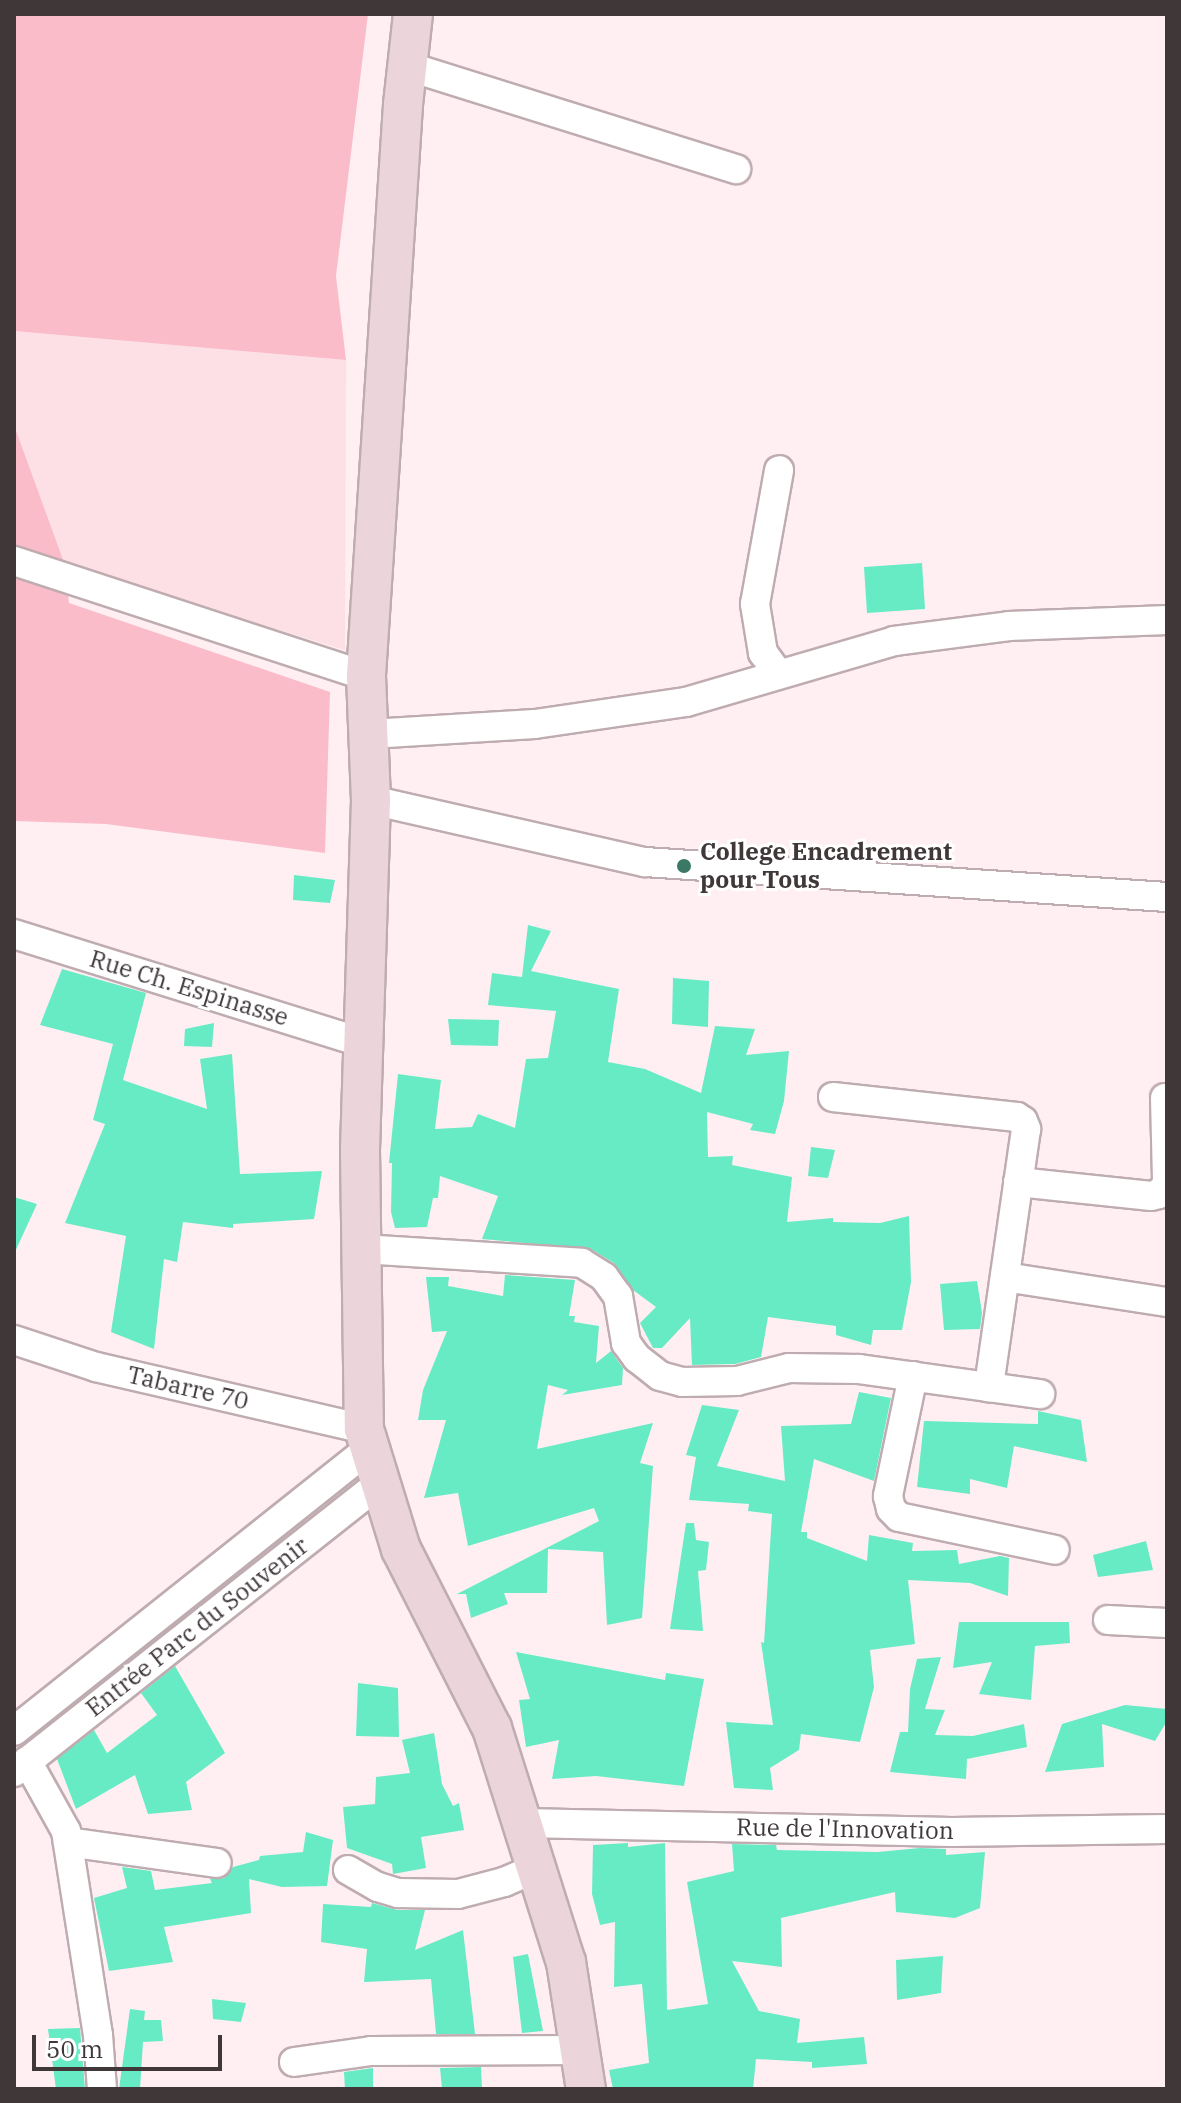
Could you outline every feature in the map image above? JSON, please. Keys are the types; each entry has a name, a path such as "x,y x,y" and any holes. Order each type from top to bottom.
{"main road":[{"path":"413,14 366,676 371,800 360,1150 371,1454 401,1549 492,1728 566,1962 586,2089"}],"street":[{"path":"407,66 736,169"},
{"path":"777,672 763,653 755,604 779,470"},
{"path":"14,561 366,676"},
{"path":"370,734 535,724 686,702 777,672 894,641 1009,626 1167,620"},
{"path":"371,800 645,862 1167,897"},
{"name":"Rue Ch. Espinasse","path":"14,934 364,1043"},
{"path":"833,1097 1017,1117 1026,1129 989,1387"},
{"path":"1018,1182 1151,1196 1159,1194 1167,1181 1165,1098"},
{"path":"362,1249 582,1263 604,1277 618,1296 626,1343 637,1358 660,1376 682,1382 737,1381 789,1368 859,1369 1040,1394"},
{"path":"1005,1277 1167,1302"},
{"name":"Tabarre 70","path":"14,1340 371,1454"},
{"path":"913,1376 888,1496 891,1509 899,1517 1055,1550"},
{"name":"Entrée Parc du Souvenir","path":"14,1731 371,1454"},
{"name":"Entrée Parc du Souvenir","path":"21,1766 371,1454"},
{"path":"1108,1620 1167,1623"},
{"path":"21,1766 66,1831 98,2035 102,2089"},
{"name":"Rue de l'Innovation","path":"523,1823 952,1832 1167,1829"},
{"path":"68,1842 217,1863"},
{"path":"348,1870 378,1887 398,1893 458,1894 504,1882 537,1868"},
{"path":"294,2062 371,2051 580,2050"}],"shaded area":[{"path":"14,14 368,14 336,276 346,360 14,331"},
{"path":"14,331 346,360 345,650 65,565 14,425"},
{"path":"14,425 65,565 69,603 330,692 325,853 106,824 14,821"}],"building":[{"path":"922,563 925,609 867,613 864,567"},
{"path":"294,875 335,880 330,903 293,900"},
{"path":"528,925 551,931 531,971 619,989 608,1062 645,1069 701,1093 715,1026 755,1029 746,1055 789,1051 784,1101 775,1134 750,1130 753,1124 707,1112 708,1157 733,1156 732,1165 792,1177 787,1222 833,1218 833,1222 880,1223 909,1216 911,1282 902,1330 873,1330 871,1345 836,1335 836,1326 768,1317 761,1357 735,1364 692,1365 690,1318 662,1348 653,1348 640,1323 656,1307 633,1290 614,1263 591,1249 482,1239 498,1196 440,1176 438,1198 433,1198 427,1227 395,1228 391,1212 392,1163 389,1163 398,1074 441,1080 435,1129 472,1127 478,1114 515,1128 526,1059 548,1058 556,1011 488,1005 492,973 522,977"},
{"path":"62,969 146,993 123,1080 207,1109 200,1059 232,1054 240,1174 322,1171 314,1219 233,1224 233,1228 183,1222 177,1262 164,1259 154,1349 111,1332 126,1236 65,1223 105,1124 93,1120 113,1044 40,1025"},
{"path":"673,978 709,981 708,1027 672,1024"},
{"path":"448,1019 499,1020 498,1046 451,1045"},
{"path":"214,1023 212,1047 184,1046 185,1029"},
{"path":"811,1147 835,1150 828,1178 808,1176"},
{"path":"14,1197 37,1204 14,1254"},
{"path":"505,1275 575,1280 569,1316 575,1316 574,1322 599,1326 596,1363 611,1351 623,1368 622,1385 562,1395 568,1390 548,1385 537,1449 653,1423 640,1463 653,1466 642,1618 607,1625 603,1552 548,1549 547,1593 504,1593 508,1604 471,1618 466,1594 457,1594 599,1521 594,1508 468,1546 458,1493 424,1498 446,1420 418,1420 423,1390 447,1331 432,1332 426,1277 449,1277 448,1286 503,1296"},
{"path":"977,1281 982,1313 980,1329 944,1330 940,1284"},
{"path":"859,1392 891,1398 874,1481 814,1459 801,1532 807,1532 807,1538 867,1561 869,1535 913,1543 912,1551 957,1550 959,1564 1000,1556 1009,1558 1008,1596 970,1583 908,1580 915,1644 870,1650 874,1687 860,1742 801,1734 799,1750 770,1768 773,1790 734,1788 726,1722 773,1725 761,1642 764,1643 772,1514 748,1511 749,1504 689,1500 696,1457 686,1455 702,1405 739,1410 717,1466 785,1481 781,1426 851,1424"},
{"path":"1038,1411 1081,1420 1087,1462 1014,1446 1007,1488 970,1479 970,1494 917,1487 924,1421 1038,1424"},
{"path":"686,1523 694,1523 696,1540 709,1542 706,1570 698,1571 703,1631 670,1629"},
{"path":"1146,1541 1153,1570 1098,1577 1093,1555"},
{"path":"959,1622 1069,1622 1070,1643 1035,1646 1031,1700 979,1694 992,1662 953,1668"},
{"path":"516,1652 665,1680 666,1673 704,1679 684,1786 596,1776 552,1779 559,1740 526,1747 519,1700 530,1699"},
{"path":"941,1657 925,1709 945,1710 935,1735 973,1736 1024,1724 1027,1747 967,1759 966,1779 890,1772 900,1732 908,1732 910,1689 917,1659"},
{"path":"175,1666 225,1753 186,1782 192,1810 148,1814 135,1775 76,1809 57,1759 94,1730 107,1753 157,1715 141,1693"},
{"path":"358,1683 398,1688 399,1737 356,1736"},
{"path":"1125,1705 1167,1709 1167,1721 1155,1741 1102,1724 1104,1767 1045,1772 1062,1724"},
{"path":"434,1733 442,1784 453,1806 459,1803 464,1830 421,1837 426,1868 393,1874 392,1864 347,1848 343,1807 375,1804 376,1777 410,1773 402,1740"},
{"path":"306,1832 333,1840 327,1886 282,1887 249,1879 251,1913 164,1927 173,1962 109,1971 94,1898 127,1888 122,1867 151,1871 155,1890 212,1883 210,1879 224,1878 233,1867 259,1860 260,1856 303,1852"},
{"path":"628,1843 628,1847 665,1843 667,2010 708,2004 687,1882 734,1871 732,1844 776,1845 777,1850 878,1852 920,1848 946,1849 946,1855 985,1852 980,1908 955,1918 896,1912 895,1892 781,1918 782,1967 732,1961 759,2011 800,2019 797,2043 864,2037 867,2064 812,2068 812,2062 756,2059 753,2089 613,2089 609,2070 649,2063 642,1984 614,1987 615,1922 600,1925 592,1894 593,1845"},
{"path":"372,1903 397,1910 425,1910 415,1950 463,1930 475,2034 436,2034 431,1979 364,1982 367,1949 321,1942 323,1904 371,1907"},
{"path":"528,1954 543,2031 522,2033 513,1957"},
{"path":"943,1956 941,1993 897,2000 896,1960"},
{"path":"212,1999 246,2003 241,2022 213,2019"},
{"path":"130,2009 145,2011 144,2020 161,2020 163,2041 143,2042 140,2089 119,2089"},
{"path":"80,2028 85,2089 56,2089 48,2029"},
{"path":"481,2067 482,2089 442,2089 440,2068"},
{"path":"373,2068 373,2089 345,2089 344,2072"}],"place":[{"name":"College Encadrement pour Tous","path":"684,866"}]}
